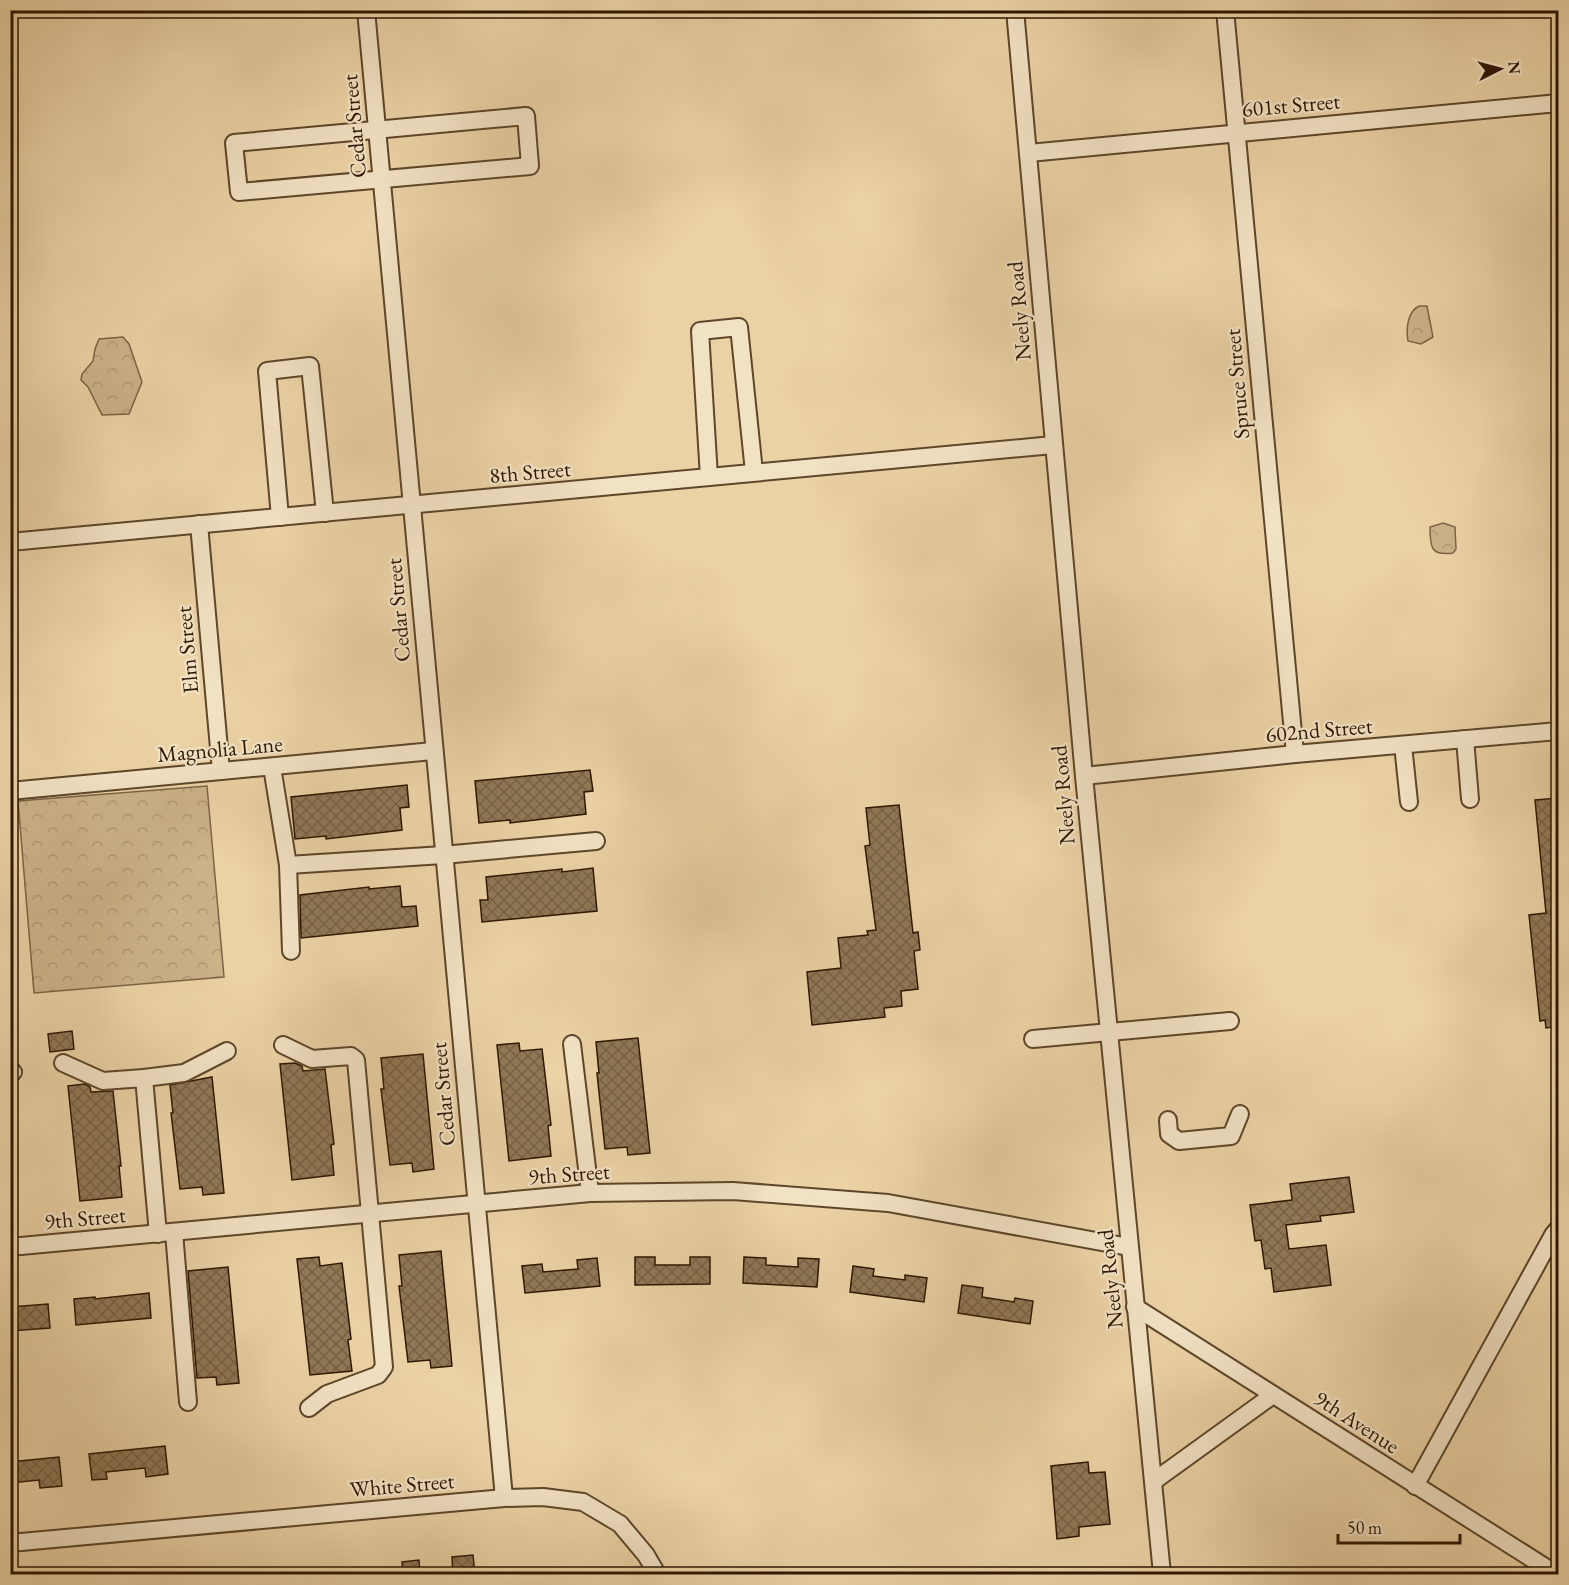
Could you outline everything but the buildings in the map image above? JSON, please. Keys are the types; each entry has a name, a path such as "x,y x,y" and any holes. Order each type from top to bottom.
{"street":[{"name":"Cedar Street","path":"366,10 476,1205"},
{"name":"Neely Road","path":"1015,10 1084,776 1162,1575"},
{"name":"Spruce Street","path":"1225,10 1295,754"},
{"name":"601st Street","path":"1029,153 1558,103"},
{"path":"526,116 531,166 239,192 234,143 377,130 526,116"},
{"path":"709,477 700,331 739,327 754,472"},
{"path":"280,517 267,371 310,366 325,513"},
{"name":"8th Street","path":"10,542 1053,445"},
{"name":"Elm Street","path":"199,524 221,771"},
{"name":"602nd Street","path":"1084,776 1295,754 1558,731"},
{"path":"1465,739 1470,799"},
{"path":"1403,745 1408,802"},
{"name":"Magnolia Lane","path":"10,790 433,751"},
{"path":"272,767 288,865 291,951"},
{"path":"288,865 443,855 596,841"},
{"path":"1033,1038 1230,1021"},
{"path":"572,1044 590,1192"},
{"path":"283,1045 312,1059 351,1056 356,1060 384,1367 378,1375 327,1395 309,1408"},
{"path":"63,1063 103,1082 184,1073 227,1051"},
{"path":"144,1078 188,1402"},
{"path":"1168,1120 1169,1134 1179,1141 1231,1136 1240,1114"},
{"name":"9th Street","path":"10,1247 476,1205 590,1192 732,1191 888,1203 1129,1247"},
{"path":"476,1205 504,1498"},
{"path":"1415,1486 1558,1229"},
{"name":"9th Avenue","path":"1135,1307 1556,1575"},
{"path":"1154,1481 1273,1395"},
{"name":"White Street","path":"10,1543 504,1498 543,1497 583,1502 620,1524 646,1555 657,1575"}],"green space":[{"path":"1419,306 1427,306 1433,337 1421,344 1408,341 1407,337 1410,317"},
{"path":"123,337 129,344 142,382 129,414 102,415 88,387 81,380 82,374 93,361 99,339"},
{"path":"1443,523 1455,527 1456,549 1453,553 1436,552 1431,545 1430,527"},
{"path":"207,786 224,977 34,993 18,801"}]}
